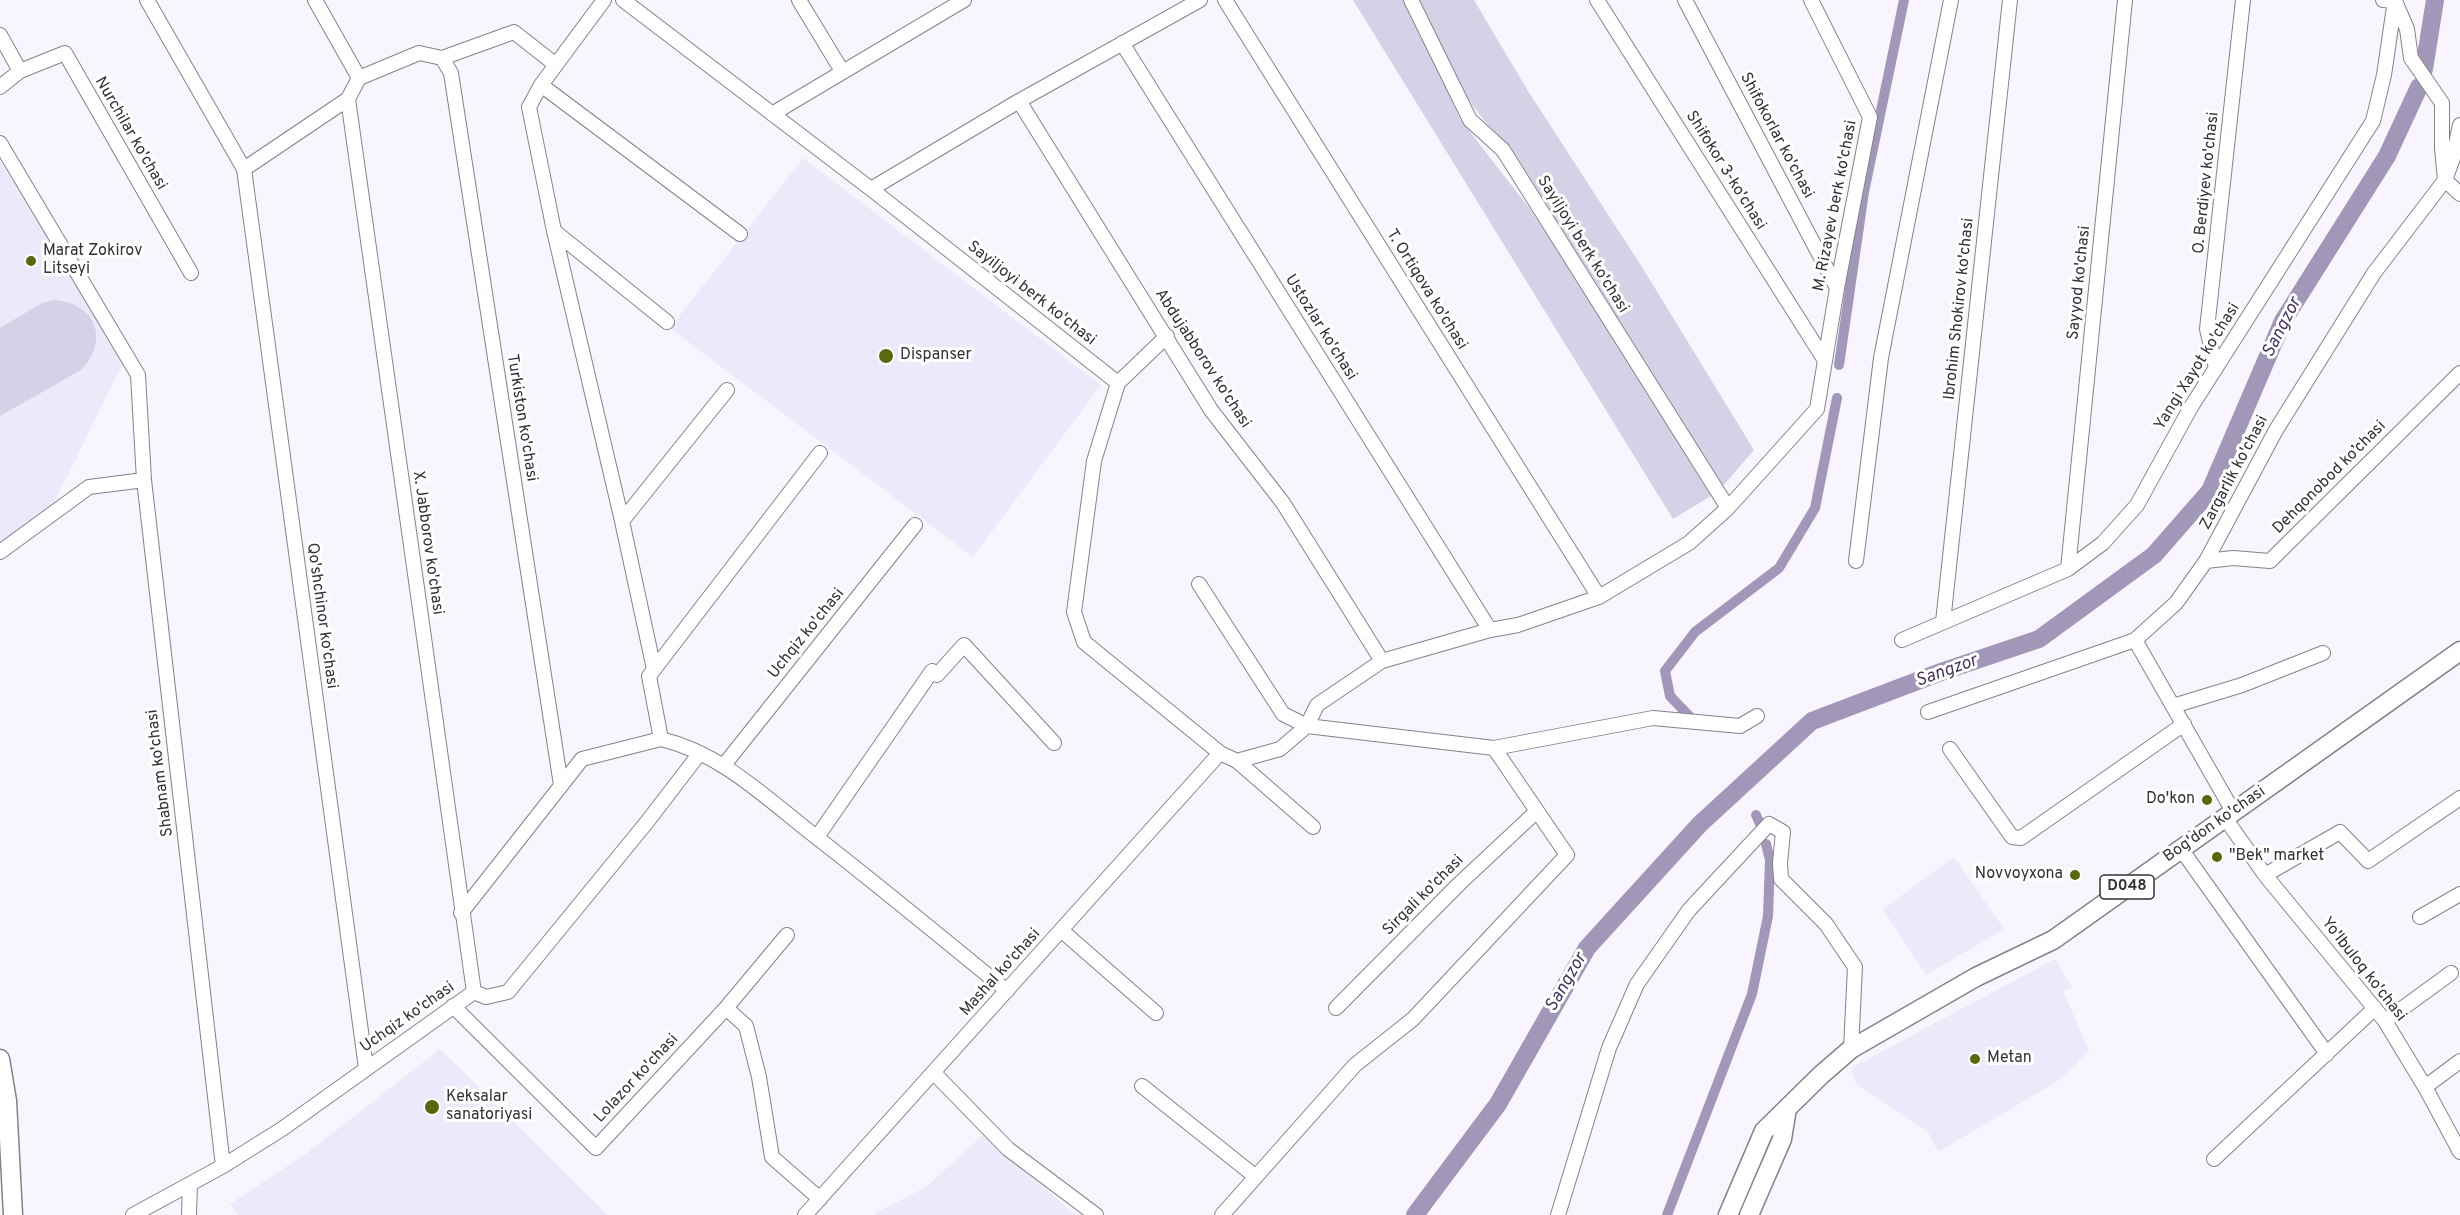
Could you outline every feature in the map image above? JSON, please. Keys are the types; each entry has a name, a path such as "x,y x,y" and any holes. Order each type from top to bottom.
{"main road":[{"name":"Bog'don ko'chasi","path":"1786,1108 1851,1049 1976,977 2052,940 2460,651"},
{"path":"0,1059 7,1101 13,1215"},
{"name":"D048","path":"1728,1215 1764,1131 1786,1108"},
{"path":"1749,1215 1782,1138 1786,1108"}],"street":[{"path":"147,0 244,169 348,99 359,78 418,53 442,58 514,32 556,65"},
{"path":"315,0 359,78"},
{"path":"604,0 540,85 529,108 554,231 654,669"},
{"name":"Sayiljoyi berk ko'chasi","path":"623,0 871,189 1118,383"},
{"path":"799,0 842,71"},
{"path":"871,189 1019,101 1200,0"},
{"name":"T. Ortiqova ko'chasi","path":"1225,0 1599,597"},
{"name":"Sayiljoyi berk ko'chasi","path":"1411,0 1470,120 1503,150 1728,508"},
{"name":"Shifokor 3-ko'chasi","path":"1597,0 1824,359"},
{"name":"Shifokorlar ko'chasi","path":"1685,0 1837,288"},
{"name":"M. Rizayev berk ko'chasi","path":"1237,761 1280,749 1307,726 1317,705 1382,662 1490,630 1518,625 1599,597 1689,543 1728,508 1817,409 1824,359 1870,117 1811,0"},
{"path":"1856,561 1881,358 1951,0"},
{"name":"Ibrohim Shokirov ko'chasi","path":"1943,622 2010,0"},
{"name":"Sayyod ko'chasi","path":"2068,569 2125,0"},
{"name":"O. Berdiyev ko'chasi","path":"2216,368 2207,329 2243,0"},
{"path":"2391,0 2407,29 2411,58 2442,103 2445,180 2460,194"},
{"name":"Yangi Xayot ko'chasi","path":"1902,640 2068,569 2103,543 2137,505 2191,407 2373,121 2384,75 2391,0"},
{"path":"772,114 960,1"},
{"path":"0,36 20,71"},
{"name":"Ustozlar ko'chasi","path":"1122,43 1490,630"},
{"name":"Nurchilar ko'chasi","path":"0,87 20,71 65,53 191,273"},
{"name":"Turkiston ko'chasi","path":"442,58 451,73 561,785"},
{"path":"540,85 740,234"},
{"name":"X. Jabborov ko'chasi","path":"348,99 461,913 474,992"},
{"name":"Abdujabborov ko'chasi","path":"1019,101 1211,410 1283,503 1382,662"},
{"name":"Zargarlik ko'chasi","path":"1928,712 2135,640 2176,603 2206,561 2276,430 2374,273 2445,180 2453,158 2460,125"},
{"name":"Shabnam ko'chasi","path":"0,143 138,375 144,480 223,1166"},
{"name":"Qo'shchinor ko'chasi","path":"244,169 366,1068"},
{"path":"554,231 667,322"},
{"path":"1167,336 1118,383 1095,461 1074,612 1084,642 1220,753 1237,761 1312,827"},
{"name":"Dehqonobod ko’chasi","path":"2206,561 2233,558 2270,561 2460,373"},
{"path":"622,521 727,390"},
{"path":"661,739 649,676 820,453"},
{"path":"0,552 89,487 144,480"},
{"name":"Uchqiz ko'chasi","path":"724,765 915,525"},
{"path":"1199,584 1283,714 1307,726 1494,748 1653,718 1740,726 1757,716"},
{"name":"Yo'lbuloq ko'chasi","path":"2135,640 2184,724 2229,815 2265,875 2385,1021 2425,1087 2460,1152"},
{"path":"817,837 932,671 937,675 964,645 1054,743"},
{"path":"2173,706 2242,685 2323,653"},
{"path":"1950,748 2012,837 2021,838 2184,724"},
{"path":"461,913 582,759 661,739 683,745 724,765 1007,991"},
{"path":"1222,1215 1355,1065 1413,1019 1567,855 1494,748"},
{"name":"Uchqiz ko'chasi","path":"134,1215 223,1166 282,1129 474,992 486,997 508,992 647,822 700,753"},
{"name":"Mashal ko'chasi","path":"806,1215 1220,753"},
{"path":"2265,875 2340,832 2368,861 2460,798"},
{"name":"Sirgali ko'chasi","path":"1336,1008 1459,884 1537,811"},
{"path":"1557,1215 1608,1048 1637,984 1689,910 1769,824 1783,832 1779,863 1781,879 1826,924 1855,967 1851,1049"},
{"path":"2181,849 2327,1054"},
{"path":"2420,917 2460,894"},
{"path":"1062,930 1156,1013"},
{"name":"Lolazor ko'chasi","path":"453,1006 596,1148 726,1008 787,935"},
{"path":"2385,1021 2451,973"},
{"path":"726,1008 746,1026 759,1077 772,1157 820,1199"},
{"path":"2214,1159 2375,1008"},
{"path":"2425,1087 2460,1061"},
{"path":"934,1072 1008,1149 1096,1215"},
{"path":"1142,1086 1256,1177"},
{"path":"189,1215 190,1184"}],"shaded area":[{"path":"1353,0 1405,0 1460,119 1530,209 1618,342 1711,496 1673,519"},
{"path":"1417,0 1474,0 1528,91 1642,267 1754,450 1723,486 1510,146 1479,115 1467,97"},
{"name":"Dispanser","path":"803,158 1101,385 973,557 670,328"},
{"name":"Marat Zokirov Litseyi","path":"0,161 124,361 53,505 0,544"},
{"path":"54,300 80,308 89,316 96,335 95,347 90,359 81,370 0,416 0,328 42,303"},
{"path":"1954,857 2004,929 1926,975 1883,909"},
{"name":"Metan","path":"2055,959 2072,987 2063,991 2089,1050 2061,1079 1938,1152 1928,1132 1856,1084 1851,1068"},
{"name":"Keksalar sanatoriyasi","path":"440,1049 608,1215 238,1215 230,1204 307,1153"},
{"path":"983,1135 1075,1215 875,1215 926,1187"}],"waterway":[{"path":"1839,365 1864,192 1904,0"},
{"name":"Sangzor","path":"2424,69 2435,0"},
{"name":"Sangzor","path":"1415,1215 1498,1104 1587,948 1700,824 1812,721 1941,672 2039,639 2154,555 2210,491 2283,321 2387,156 2419,87"},
{"path":"1690,717 1670,696 1665,671 1695,632 1779,568 1815,508 1837,398"},
{"path":"1756,815 1761,826"},
{"path":"1667,1215 1752,994 1768,916 1770,860 1766,844"}],"place":[{"name":"Marat Zokirov Litseyi","path":"31,261"},
{"name":"Dispanser","path":"886,356"},
{"name":"Do'kon","path":"2207,800"},
{"name":"\"Bek\" market","path":"2217,857"},
{"name":"Novvoyxona","path":"2075,875"},
{"name":"Metan","path":"1975,1059"},
{"name":"Keksalar sanatoriyasi","path":"432,1107"}]}
